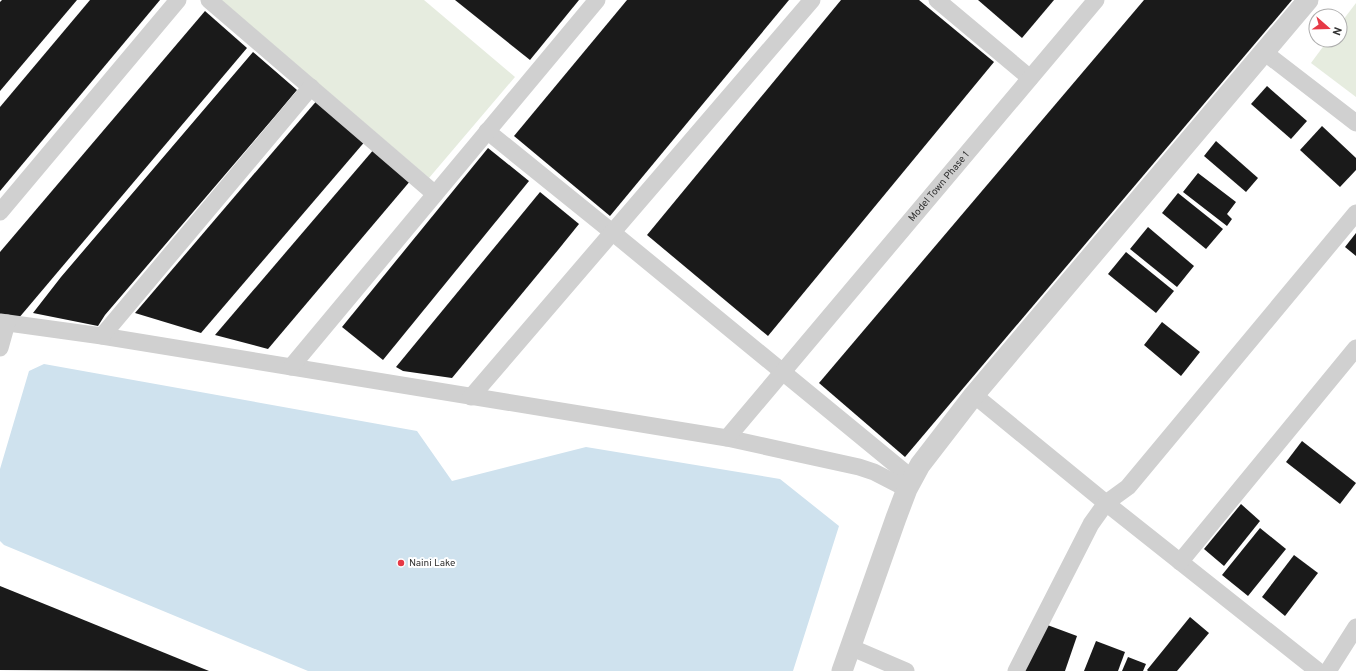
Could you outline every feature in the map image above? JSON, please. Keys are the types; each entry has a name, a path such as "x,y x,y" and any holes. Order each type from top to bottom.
{"street":[{"path":"0,212 178,0"},
{"path":"209,0 435,194"},
{"path":"291,367 596,0"},
{"path":"471,396 812,0"},
{"name":"Model Town Phase 1","path":"727,438 1096,0"},
{"path":"842,671 910,484 920,465 974,395 1308,0"},
{"path":"948,3 1030,78"},
{"path":"1264,52 1356,123"},
{"path":"102,336 311,87"},
{"path":"487,131 782,373 910,484"},
{"path":"1016,671 1091,524 1106,503 1128,487 1356,213"},
{"path":"0,348 4,323 102,336 727,438 859,467 910,484"},
{"path":"1180,562 1356,348"},
{"path":"974,395 1106,503 1318,671"},
{"path":"1328,671 1356,627"},
{"path":"850,647 906,671"}],"shaded area":[{"path":"221,0 424,0 515,77 429,178"},
{"path":"1356,3 1356,97 1311,63 1322,48 1348,48 1348,14"}],"water":[{"name":"Naini Lake","path":"44,364 417,431 452,481 586,447 780,479 839,526 793,671 308,671 4,545 0,541 0,469 29,371"}],"building":[{"path":"2,0 77,0 0,91 0,2"},
{"path":"90,0 160,0 0,191 0,107"},
{"path":"455,0 579,0 530,60"},
{"path":"627,0 789,0 610,216 514,136"},
{"path":"841,0 919,0 994,62 768,336 647,235"},
{"path":"978,0 1054,0 1022,38"},
{"path":"1144,0 1292,0 905,457 819,383"},
{"path":"205,11 247,48 18,319 0,315 0,252"},
{"path":"253,52 297,90 276,115 105,315 98,326 33,313 61,277"},
{"path":"1267,86 1307,121 1291,139 1251,104"},
{"path":"319,98 367,139 201,333 135,313"},
{"path":"1322,126 1356,158 1356,170 1340,187 1300,150"},
{"path":"1216,141 1258,178 1246,192 1204,156"},
{"path":"375,148 411,180 268,349 215,335"},
{"path":"488,148 529,181 383,360 342,327"},
{"path":"1198,173 1236,202 1227,214 1232,219 1227,226 1183,192"},
{"path":"540,192 579,224 558,250 452,378 403,371 396,367"},
{"path":"1178,193 1223,229 1206,249 1162,213"},
{"path":"1148,227 1194,266 1177,287 1130,249"},
{"path":"1356,233 1356,256 1345,247"},
{"path":"1126,252 1174,291 1156,313 1108,274"},
{"path":"1162,322 1200,352 1181,376 1144,345"},
{"path":"1302,441 1356,483 1340,504 1286,462"},
{"path":"1241,504 1260,521 1224,566 1204,549"},
{"path":"1260,528 1286,549 1248,596 1222,575"},
{"path":"1294,555 1318,573 1285,616 1262,597"},
{"path":"0,586 79,618 209,671 0,670"},
{"path":"1190,617 1209,633 1177,671 1148,671 1147,670"},
{"path":"1042,623 1077,636 1065,671 1024,671"},
{"path":"1096,641 1125,652 1118,671 1084,671"},
{"path":"1128,657 1146,664 1143,671 1122,671"}],"place":[{"name":"Naini Lake","path":"401,563"}]}
